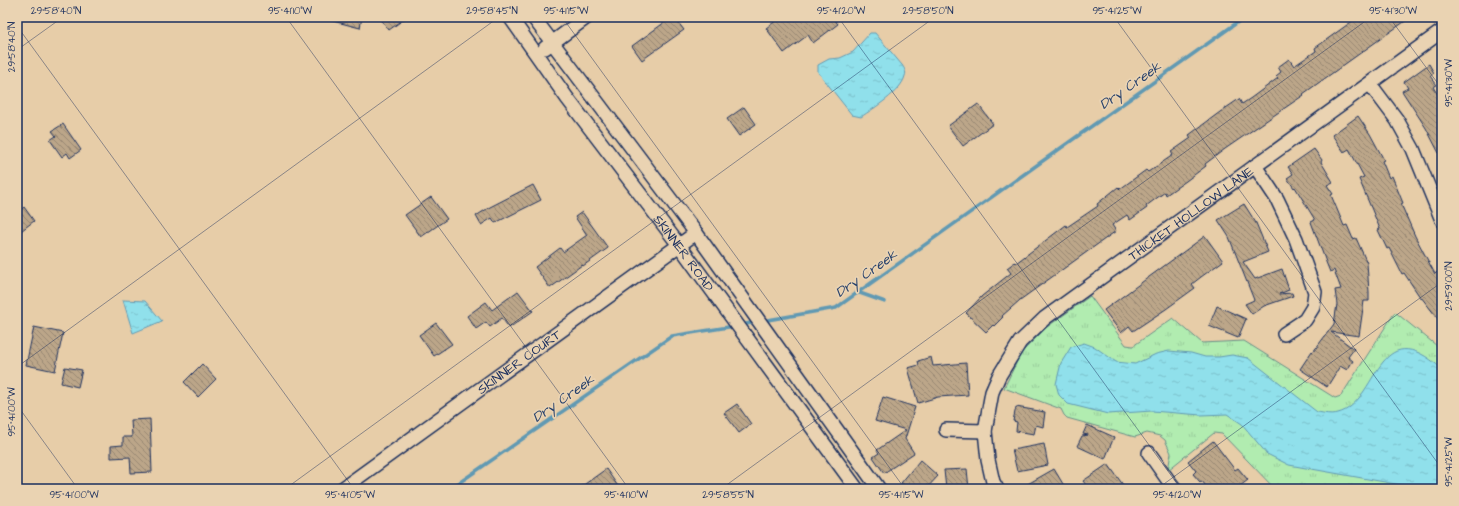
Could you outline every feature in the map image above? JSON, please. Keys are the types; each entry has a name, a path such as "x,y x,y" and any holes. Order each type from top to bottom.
{"street":[{"name":"SKINNER ROAD","path":"510,17 537,53 567,98 679,245 857,489"},
{"name":"SKINNER ROAD","path":"533,17 696,233 879,489"},
{"path":"537,53 587,17"},
{"name":"THICKET HOLLOW LANE","path":"997,489 993,482 988,460 984,431 988,407 999,376 1020,342 1045,318 1442,31"},
{"path":"1370,84 1397,120 1413,148 1442,220"},
{"path":"1255,166 1277,199 1296,239 1315,292 1313,308 1305,320 1284,334"},
{"name":"SKINNER COURT","path":"342,489 696,233"},
{"path":"946,430 984,431"},
{"path":"1149,453 1176,489"}],"green space":[{"path":"1090,296 1126,345 1133,346 1173,318 1202,343 1244,341 1335,398 1341,396 1395,312 1442,350 1442,489 1339,489 1327,487 1275,489 1222,434 1214,433 1168,470 1171,453 1165,440 1160,436 1147,433 1135,437 1067,418 1061,409 1004,388 1021,353 1047,327"}],"water":[{"path":"870,33 875,33 902,65 906,75 893,94 861,117 852,115 818,72 818,65 829,59 840,58 853,52"},
{"path":"123,300 145,301 162,321 133,333"},
{"path":"1084,343 1095,347 1116,362 1135,364 1156,354 1169,351 1191,353 1205,357 1232,355 1248,358 1317,412 1330,414 1338,413 1352,406 1362,394 1381,365 1391,354 1404,350 1420,354 1442,369 1442,489 1424,489 1289,465 1267,454 1242,424 1227,414 1201,415 1152,411 1108,414 1068,404 1059,395 1056,384 1061,363 1071,347"}],"building":[{"path":"330,17 362,17 360,28 329,20"},
{"path":"379,17 407,17 389,30"},
{"path":"674,17 684,30 642,60 632,46"},
{"path":"781,17 832,17 838,24 813,43 808,35 784,53 766,28"},
{"path":"1358,17 1411,17 1303,94 1304,95 1225,149 1205,164 1206,166 1166,195 1165,192 1146,206 1147,208 1130,220 1127,215 1112,225 1116,231 1020,300 986,332 966,313 982,296 1011,273 1007,268 1015,262 1016,263 1066,225 1067,227 1098,206 1097,204 1118,187 1120,189 1146,170 1148,172 1173,155 1171,152 1191,138 1189,135 1220,112 1239,99 1242,104 1278,78 1276,76 1281,72 1278,67 1289,59 1294,66 1316,51 1315,48"},
{"path":"1429,64 1434,73 1430,76 1437,85 1433,87 1442,101 1442,159 1426,128 1402,91 1408,88 1404,82"},
{"path":"978,104 993,124 963,146 948,126"},
{"path":"744,107 756,124 739,136 727,119"},
{"path":"1358,116 1384,160 1382,161 1389,178 1392,176 1403,203 1401,204 1415,236 1435,274 1437,272 1442,280 1442,324 1420,297 1404,273 1402,274 1389,248 1387,249 1378,230 1380,229 1359,179 1364,177 1349,149 1344,152 1332,135"},
{"path":"63,124 81,150 70,158 67,153 62,157 50,140 56,136 52,131"},
{"path":"1314,149 1322,160 1321,162 1333,182 1327,185 1333,194 1331,195 1344,226 1347,225 1353,239 1356,238 1367,263 1369,292 1369,301 1364,301 1359,336 1331,332 1354,349 1348,357 1353,361 1347,370 1340,366 1327,387 1300,369 1312,351 1313,352 1334,324 1337,304 1335,290 1341,289 1334,270 1330,272 1326,262 1311,222 1315,220 1295,187 1294,188 1287,178 1293,174 1288,167"},
{"path":"533,185 541,200 495,223 492,218 481,225 476,216 490,207"},
{"path":"431,197 447,219 421,237 405,215"},
{"path":"1244,204 1256,223 1268,252 1243,262 1255,279 1282,269 1289,290 1279,294 1292,293 1293,296 1264,306 1252,314 1245,304 1254,300 1229,237 1218,220"},
{"path":"24,207 34,221 17,234 17,213"},
{"path":"582,212 608,248 550,288 535,267 560,248 563,252 587,235 575,217"},
{"path":"1205,236 1223,261 1192,284 1195,288 1166,309 1133,331 1129,326 1121,333 1104,310"},
{"path":"518,291 533,311 509,328 502,318 490,327 486,322 476,329 467,316 486,302 492,310"},
{"path":"1217,306 1246,319 1238,338 1209,326"},
{"path":"436,323 452,344 434,356 419,335"},
{"path":"34,327 63,333 55,371 26,365"},
{"path":"931,357 933,366 966,363 968,395 938,397 918,403 908,368 919,365 918,361"},
{"path":"202,364 216,379 198,397 184,382"},
{"path":"65,367 82,370 78,387 61,383"},
{"path":"883,397 915,407 905,439 914,453 884,473 873,457 879,453 877,450 906,430 875,421"},
{"path":"737,404 751,424 739,433 724,413"},
{"path":"1016,407 1045,412 1043,427 1036,425 1034,434 1016,431 1017,422 1013,421"},
{"path":"150,419 152,472 131,473 130,457 111,458 111,446 123,445 123,437 132,437 131,420"},
{"path":"1087,425 1114,437 1105,459 1077,446 1082,436 1088,435 1083,434"},
{"path":"1213,441 1235,470 1238,468 1248,480 1236,489 1208,489 1202,481 1200,482 1193,474 1196,471 1188,461"},
{"path":"1044,444 1048,465 1017,471 1012,450"},
{"path":"920,460 938,476 926,489 908,489 901,483"},
{"path":"1108,464 1126,489 1089,489 1083,481"},
{"path":"606,469 620,489 578,489"},
{"path":"967,469 969,489 946,489 944,470"},
{"path":"1054,469 1066,489 1019,489"}],"waterway":[{"name":"Dry Creek","path":"762,321 836,308 1245,17"},
{"path":"857,292 885,302"},
{"name":"Dry Creek","path":"741,325 756,322"},
{"name":"Dry Creek","path":"450,489 672,336 735,326"}]}
